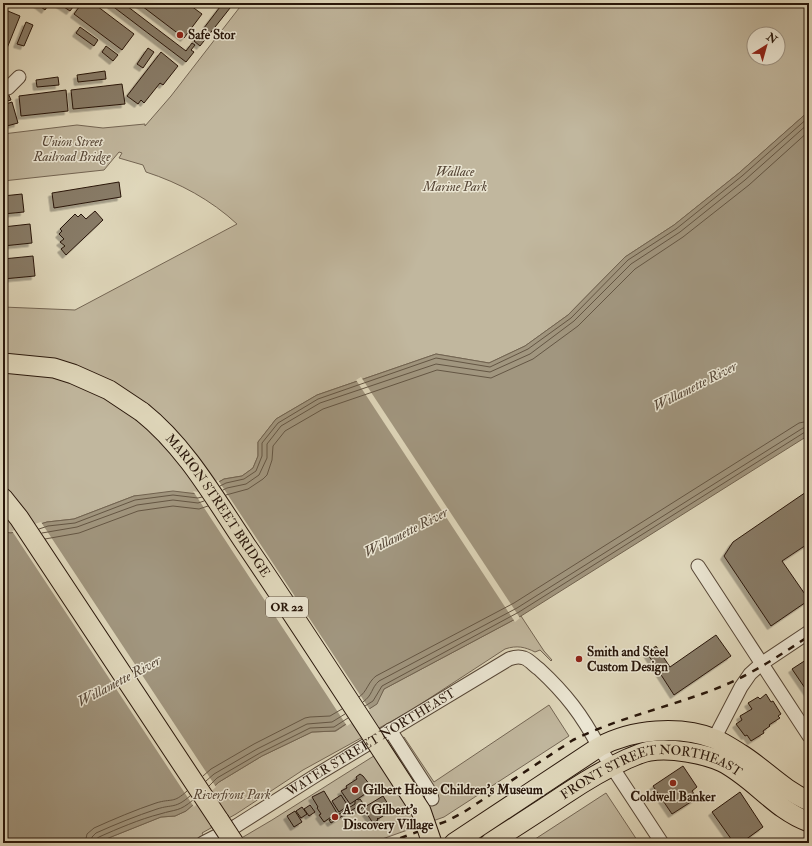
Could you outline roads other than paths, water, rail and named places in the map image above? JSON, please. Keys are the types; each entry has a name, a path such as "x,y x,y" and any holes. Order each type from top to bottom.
{"highway":[{"path":"3,349 26,356 54,368"},
{"name":"MARION STREET BRIDGE","path":"3,363 54,368 91,381 126,400 153,421 178,448 194,469 427,805"},
{"path":"3,484 19,518"},
{"path":"3,498 19,518 234,843"},
{"name":"FRONT STREET NORTHEAST","path":"454,843 599,747 608,742 630,735 656,732 679,732 697,734 714,739 742,754 783,787 809,801"},
{"path":"687,752 714,739"},
{"name":"FRONT STREET NORTHEAST","path":"490,843 597,773 637,754 650,751 702,754 732,768 788,812 809,822"},
{"name":"OR 22","path":"427,805 432,843"},
{"path":"219,820 227,843"}],"street":[{"path":"3,89 8,88 19,77"},
{"path":"698,566 809,736"},
{"path":"714,739 741,687 750,674 809,632"},
{"name":"WATER STREET NORTHEAST","path":"203,843 236,826 390,730 509,659 518,656 527,659 553,682 569,699 599,747"},
{"path":"390,730 431,794 427,805"},
{"path":"599,747 662,843"}],"water":[{"name":"Willamette River","path":"809,111 809,435 521,616 384,689 377,704 335,731 312,732 262,756 219,782 186,811 175,816 161,817 96,843 3,843 3,532 11,533 47,522 74,519 134,496 173,491 198,494 224,479 242,476 253,468 258,456 258,442 276,419 317,395 436,354 489,363 525,346 568,315 625,257 674,225 739,173"}],"railway":[{"path":"387,843 447,821 464,812 573,740 610,724 725,685 758,669 809,636"}],"place":[{"name":"Safe Stor","path":"180,35"},
{"name":"Smith and Steel Custom Design","path":"579,659"},
{"name":"Coldwell Banker","path":"673,783"},
{"name":"Gilbert House Children's Museum","path":"355,790"},
{"name":"A. C. Gilbert's Discovery Village","path":"335,817"}],"park label":[{"name":"Union Street Railroad Bridge","path":"72,150"},
{"name":"Wallace Marine Park","path":"455,180"},
{"name":"Riverfront Park","path":"232,795"}]}
